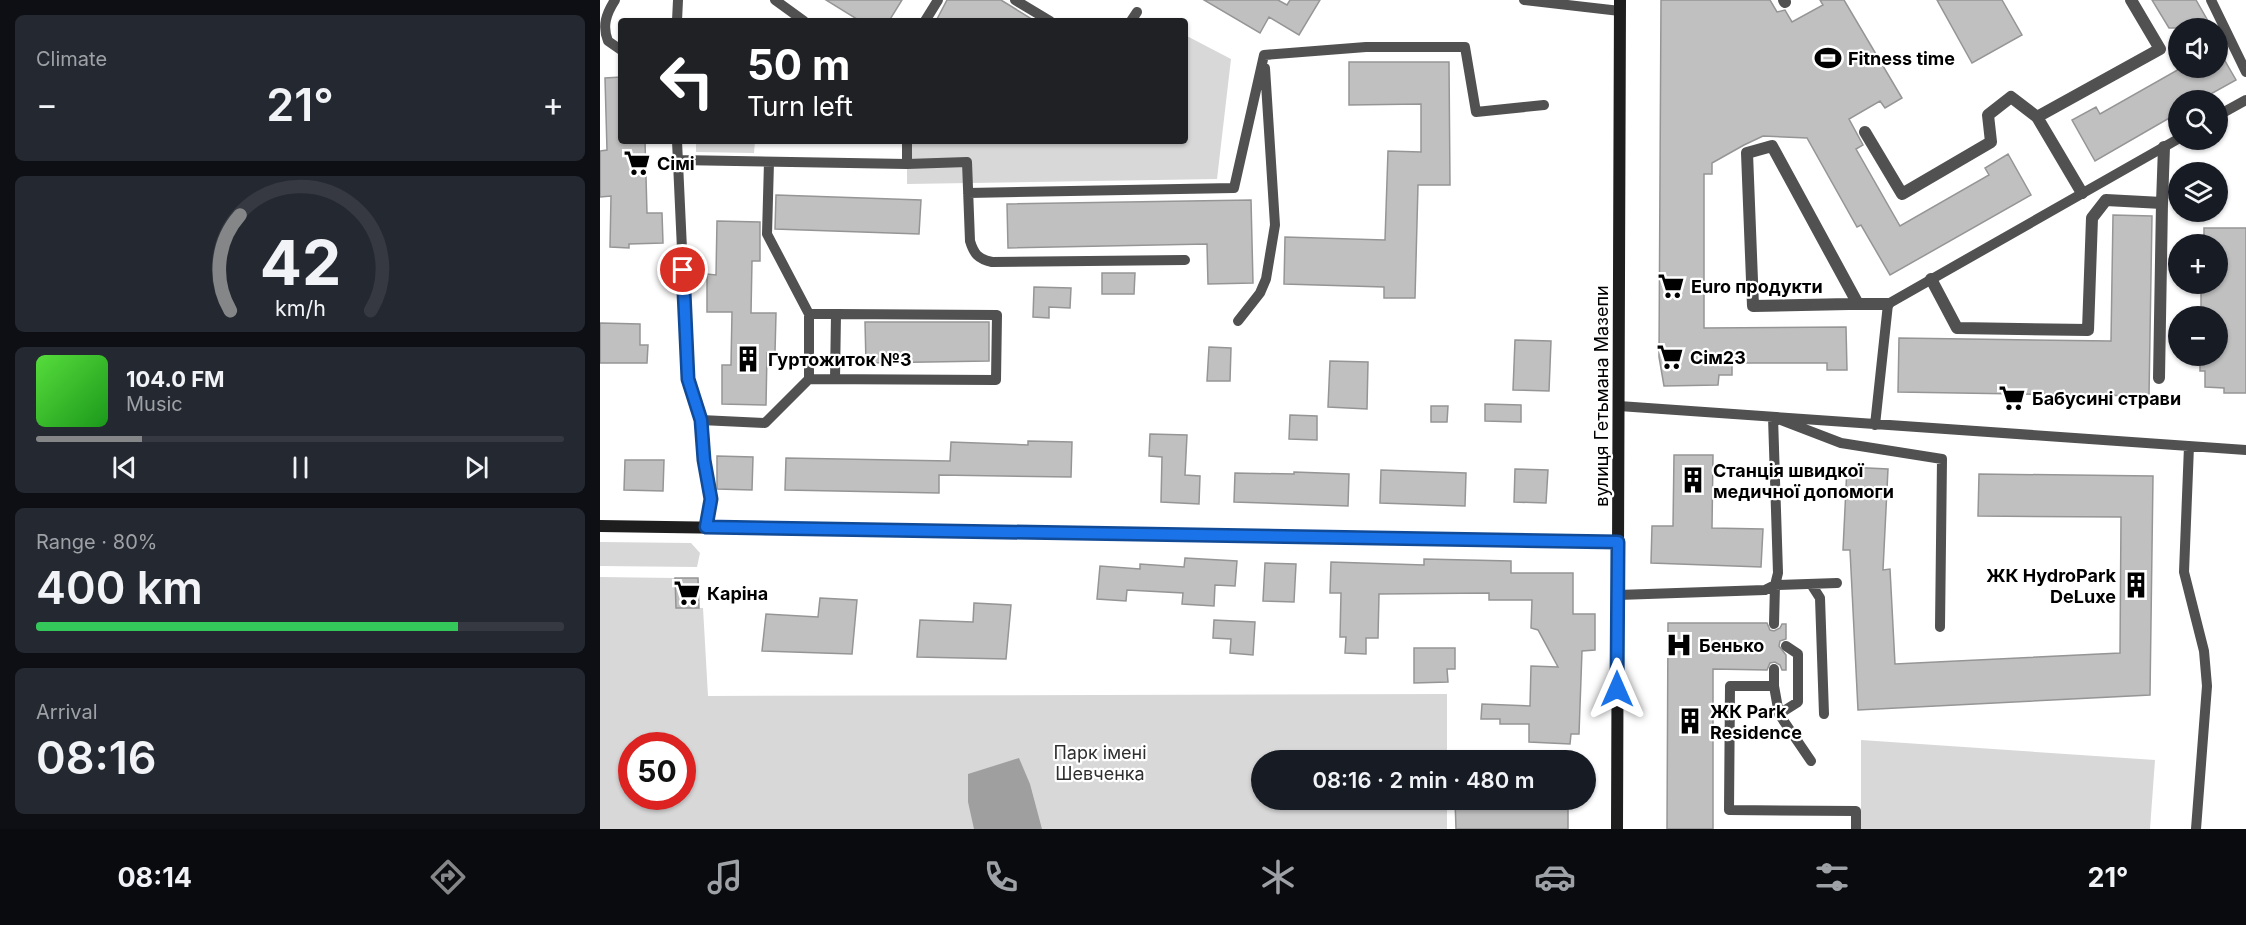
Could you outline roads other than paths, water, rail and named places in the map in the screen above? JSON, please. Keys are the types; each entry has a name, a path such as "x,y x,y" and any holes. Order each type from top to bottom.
{"street":[{"path":"2037,117 2160,49 2131,0"},
{"name":"вулиця Гетьмана Мазепи","path":"1617,829 1620,5"},
{"path":"1865,132 1902,194 1991,142 1988,115 2012,97 2037,117 2082,193"},
{"path":"1858,304 1772,146 1747,153 1753,306 1888,304"},
{"path":"2159,378 2164,147"},
{"path":"1930,279 1957,328 2088,330 2092,218 2106,200 2162,203"},
{"path":"600,526 1618,542"}],"lane":[{"path":"615,0 609,10 604,29 604,41 618,48"},
{"path":"677,18 678,0"},
{"path":"775,0 800,18"},
{"path":"927,18 938,0"},
{"path":"1015,0 1045,18"},
{"path":"1524,0 1620,5"},
{"path":"2211,0 2246,72"},
{"path":"1264,55 1366,47 1465,47 1476,112 1544,105"},
{"path":"968,194 1234,188 1264,55"},
{"path":"1238,321 1260,293 1266,279 1275,225 1264,55"},
{"path":"2228,110 2246,100"},
{"path":"677,144 688,379 701,420 704,460 711,499 706,527"},
{"path":"907,144 907,164"},
{"path":"1875,424 1888,304 2168,145"},
{"path":"678,160 907,164 967,162 970,241 973,252 981,260 992,262 1185,260"},
{"path":"701,420 765,423 809,379 809,314 767,234 769,162"},
{"path":"809,314 997,315 996,380 809,379"},
{"path":"836,314 836,379"},
{"path":"1619,406 2246,450"},
{"path":"1773,417 1778,573 1774,585 1774,624"},
{"path":"1773,417 1841,443 1942,459 1940,627"},
{"path":"2189,446 2184,572 2204,651 2207,686 2196,829"},
{"path":"1618,595 1765,590 1774,585 1838,583"},
{"path":"1811,584 1820,598 1824,714"},
{"path":"1779,714 1798,702 1798,654 1786,646"},
{"path":"1774,669 1774,686 1779,714 1810,761"},
{"path":"1774,686 1730,686 1729,810 1856,811 1856,829"}],"place":[{"name":"Fitness time","path":"1828,58"},
{"name":"Сімі","path":"637,163"},
{"name":"Euro продукти","path":"1671,286"},
{"name":"Сім23","path":"1670,357"},
{"name":"Гуртожиток №3","path":"748,359"},
{"name":"Бабусині страви","path":"2012,398"},
{"name":"Станція швидкої медичної допомоги","path":"1693,480"},
{"name":"ЖК HydroPark DeLuxe","path":"2136,585"},
{"name":"Каріна","path":"687,593"},
{"name":"Бенько","path":"1679,645"},
{"name":"ЖК Park Residence","path":"1690,721"}],"park label":[{"name":"Парк імені Шевченка","path":"1100,762"}]}
